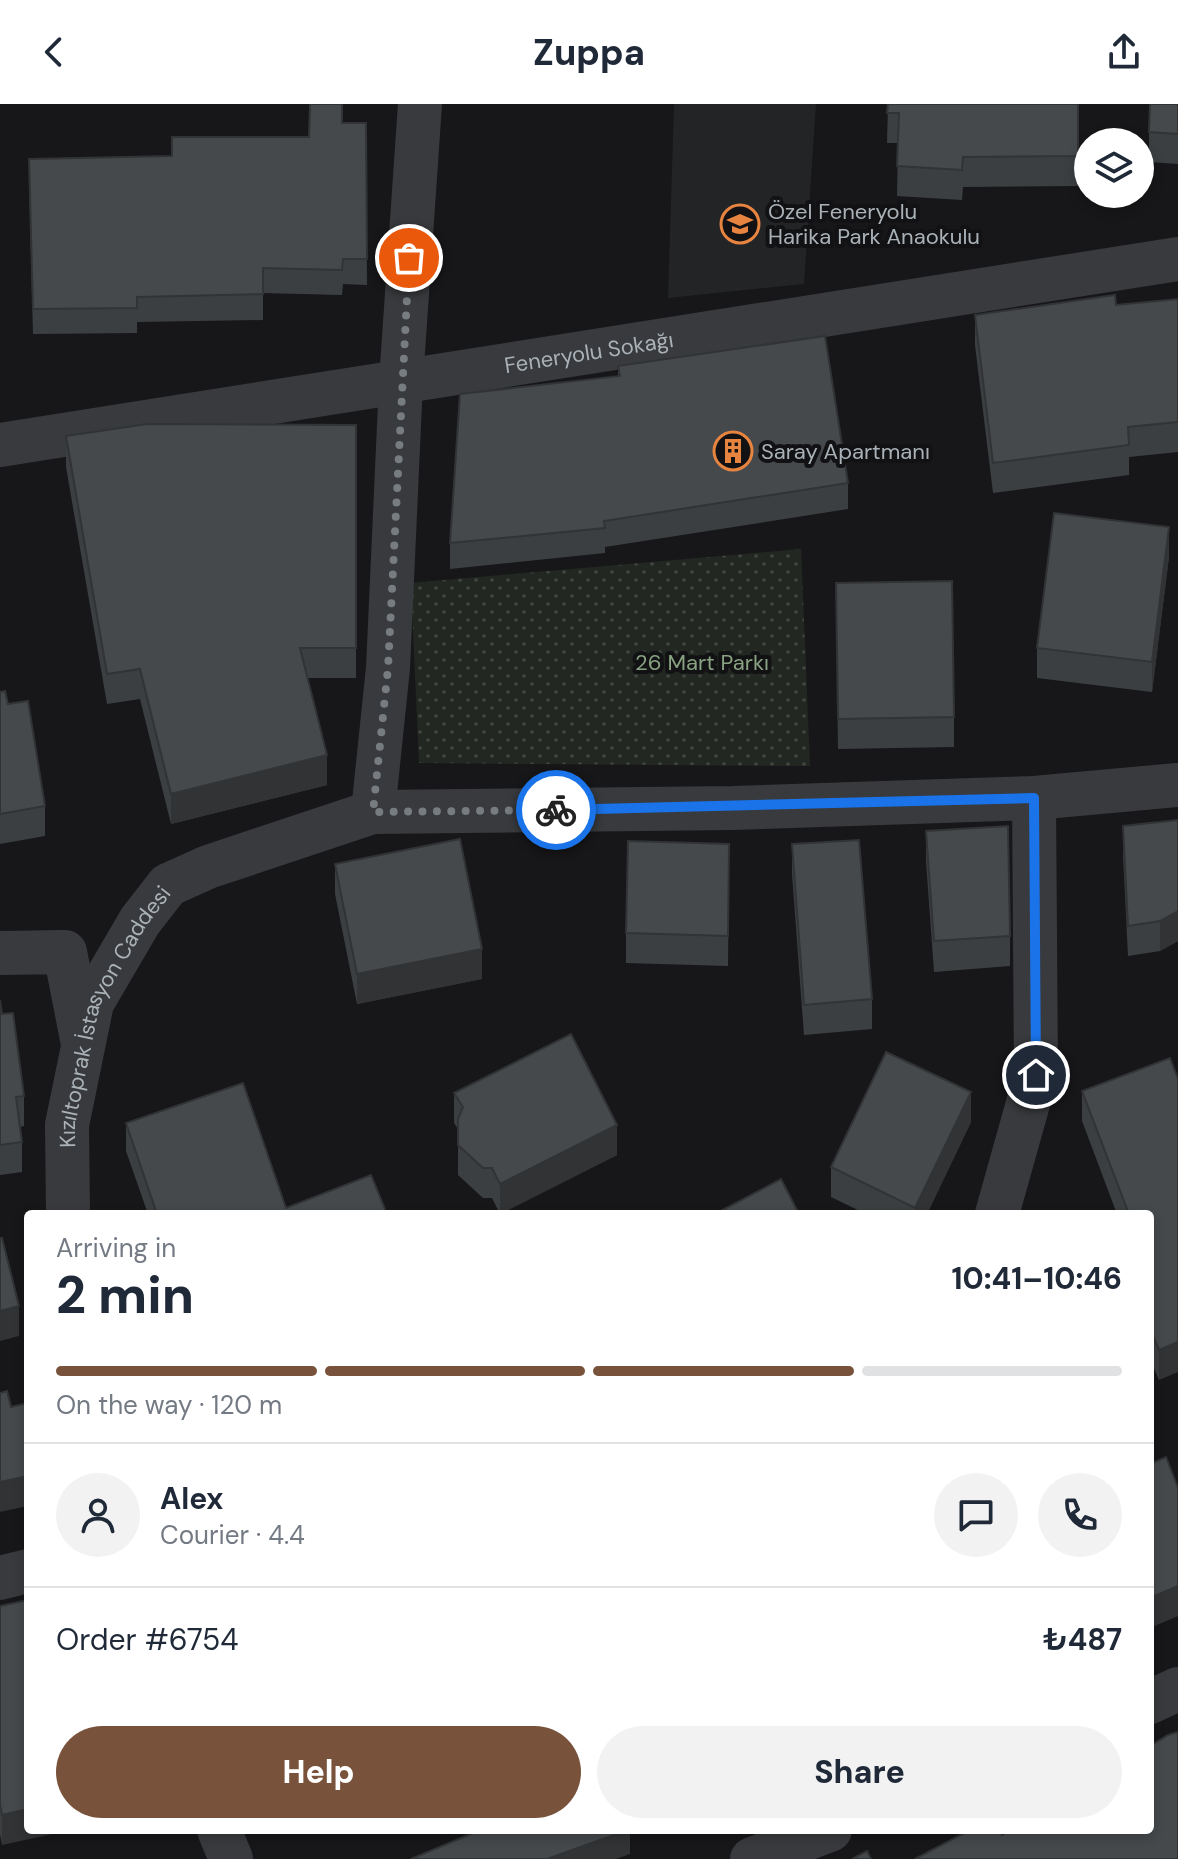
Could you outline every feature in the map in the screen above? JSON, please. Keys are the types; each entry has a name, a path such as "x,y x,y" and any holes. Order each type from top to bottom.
{"street":[{"path":"373,812 388,668 401,381 420,104"},
{"name":"Feneryolu Sokağı","path":"0,445 1178,259"},
{"name":"Kızıltoprak İstasyon Caddesi","path":"68,1210 67,1125 92,1003 140,921 168,885 208,867 373,812 733,808 1034,798 1178,785"},
{"path":"998,1210 1036,1075 1034,798"},
{"path":"0,953 65,952 83,1045"},
{"path":"0,1578 24,1572"},
{"path":"1154,1700 1178,1689"},
{"path":"221,1834 231,1859"},
{"path":"752,1859 819,1834"}],"shaded area":[{"name":"Özel Feneryolu Harika Park Anaokulu","path":"674,104 816,104 804,284 668,298"}],"green space":[{"name":"26 Mart Parkı","path":"801,549 810,766 419,763 411,583"}],"building":[{"path":"310,104 342,104 342,123 366,123 367,259 343,259 342,270 263,268 263,294 137,297 137,308 33,309 29,159 172,156 172,137 309,137"},
{"path":"888,104 1078,104 1074,156 963,157 962,170 897,166 899,113 887,113"},
{"path":"1150,104 1178,104 1178,134 1154,132 1154,128 1149,128"},
{"path":"1115,295 1116,305 1178,299 1178,422 1128,427 1129,445 993,463 975,315"},
{"path":"825,336 848,483 604,521 605,528 450,543 460,394 620,376 618,366"},
{"path":"147,424 356,425 356,648 300,648 327,755 171,794 140,669 107,674 66,436"},
{"path":"1054,513 1169,527 1152,662 1037,648"},
{"path":"952,581 954,717 838,719 836,583"},
{"path":"5,691 8,704 28,701 45,806 0,814 0,692"},
{"path":"1178,820 1178,911 1160,921 1128,926 1123,826"},
{"path":"1008,826 1010,936 934,941 926,831"},
{"path":"460,839 482,949 357,974 335,864"},
{"path":"859,840 872,999 804,1005 792,844"},
{"path":"628,841 729,844 728,936 626,933"},
{"path":"0,1000 2,1014 13,1013 24,1096 16,1097 22,1142 0,1145"},
{"path":"571,1034 617,1125 500,1184 492,1168 483,1168 458,1145 458,1119 463,1107 454,1093"},
{"path":"886,1052 971,1092 915,1208 831,1167"},
{"path":"1170,1058 1178,1079 1178,1342 1159,1350 1154,1338 1154,1210 1127,1210 1082,1091"},
{"path":"243,1083 286,1208 371,1175 385,1210 156,1210 126,1123"},
{"path":"781,1179 797,1210 723,1210"},
{"path":"0,1238 19,1306 0,1311"},
{"path":"7,1391 11,1407 24,1404 24,1477 0,1482 0,1393"},
{"path":"1166,1457 1178,1488 1178,1586 1154,1596 1154,1462"},
{"path":"24,1601 24,1810 2,1815 0,1804 0,1606"},
{"path":"1178,1732 1178,1859 915,1859 962,1834 1154,1834 1154,1744"},
{"path":"470,1834 617,1834 547,1859 411,1859"},
{"path":"867,1851 871,1859 852,1859"}],"way so far":[{"path":"409,258 388,668 373,812 556,810"}],"place":[{"name":"Özel Feneryolu Harika Park Anaokulu","path":"740,224"},
{"name":"Saray Apartmanı","path":"733,451"}],"route":[{"path":"556,810 733,808 1034,798 1036,1075"}]}
